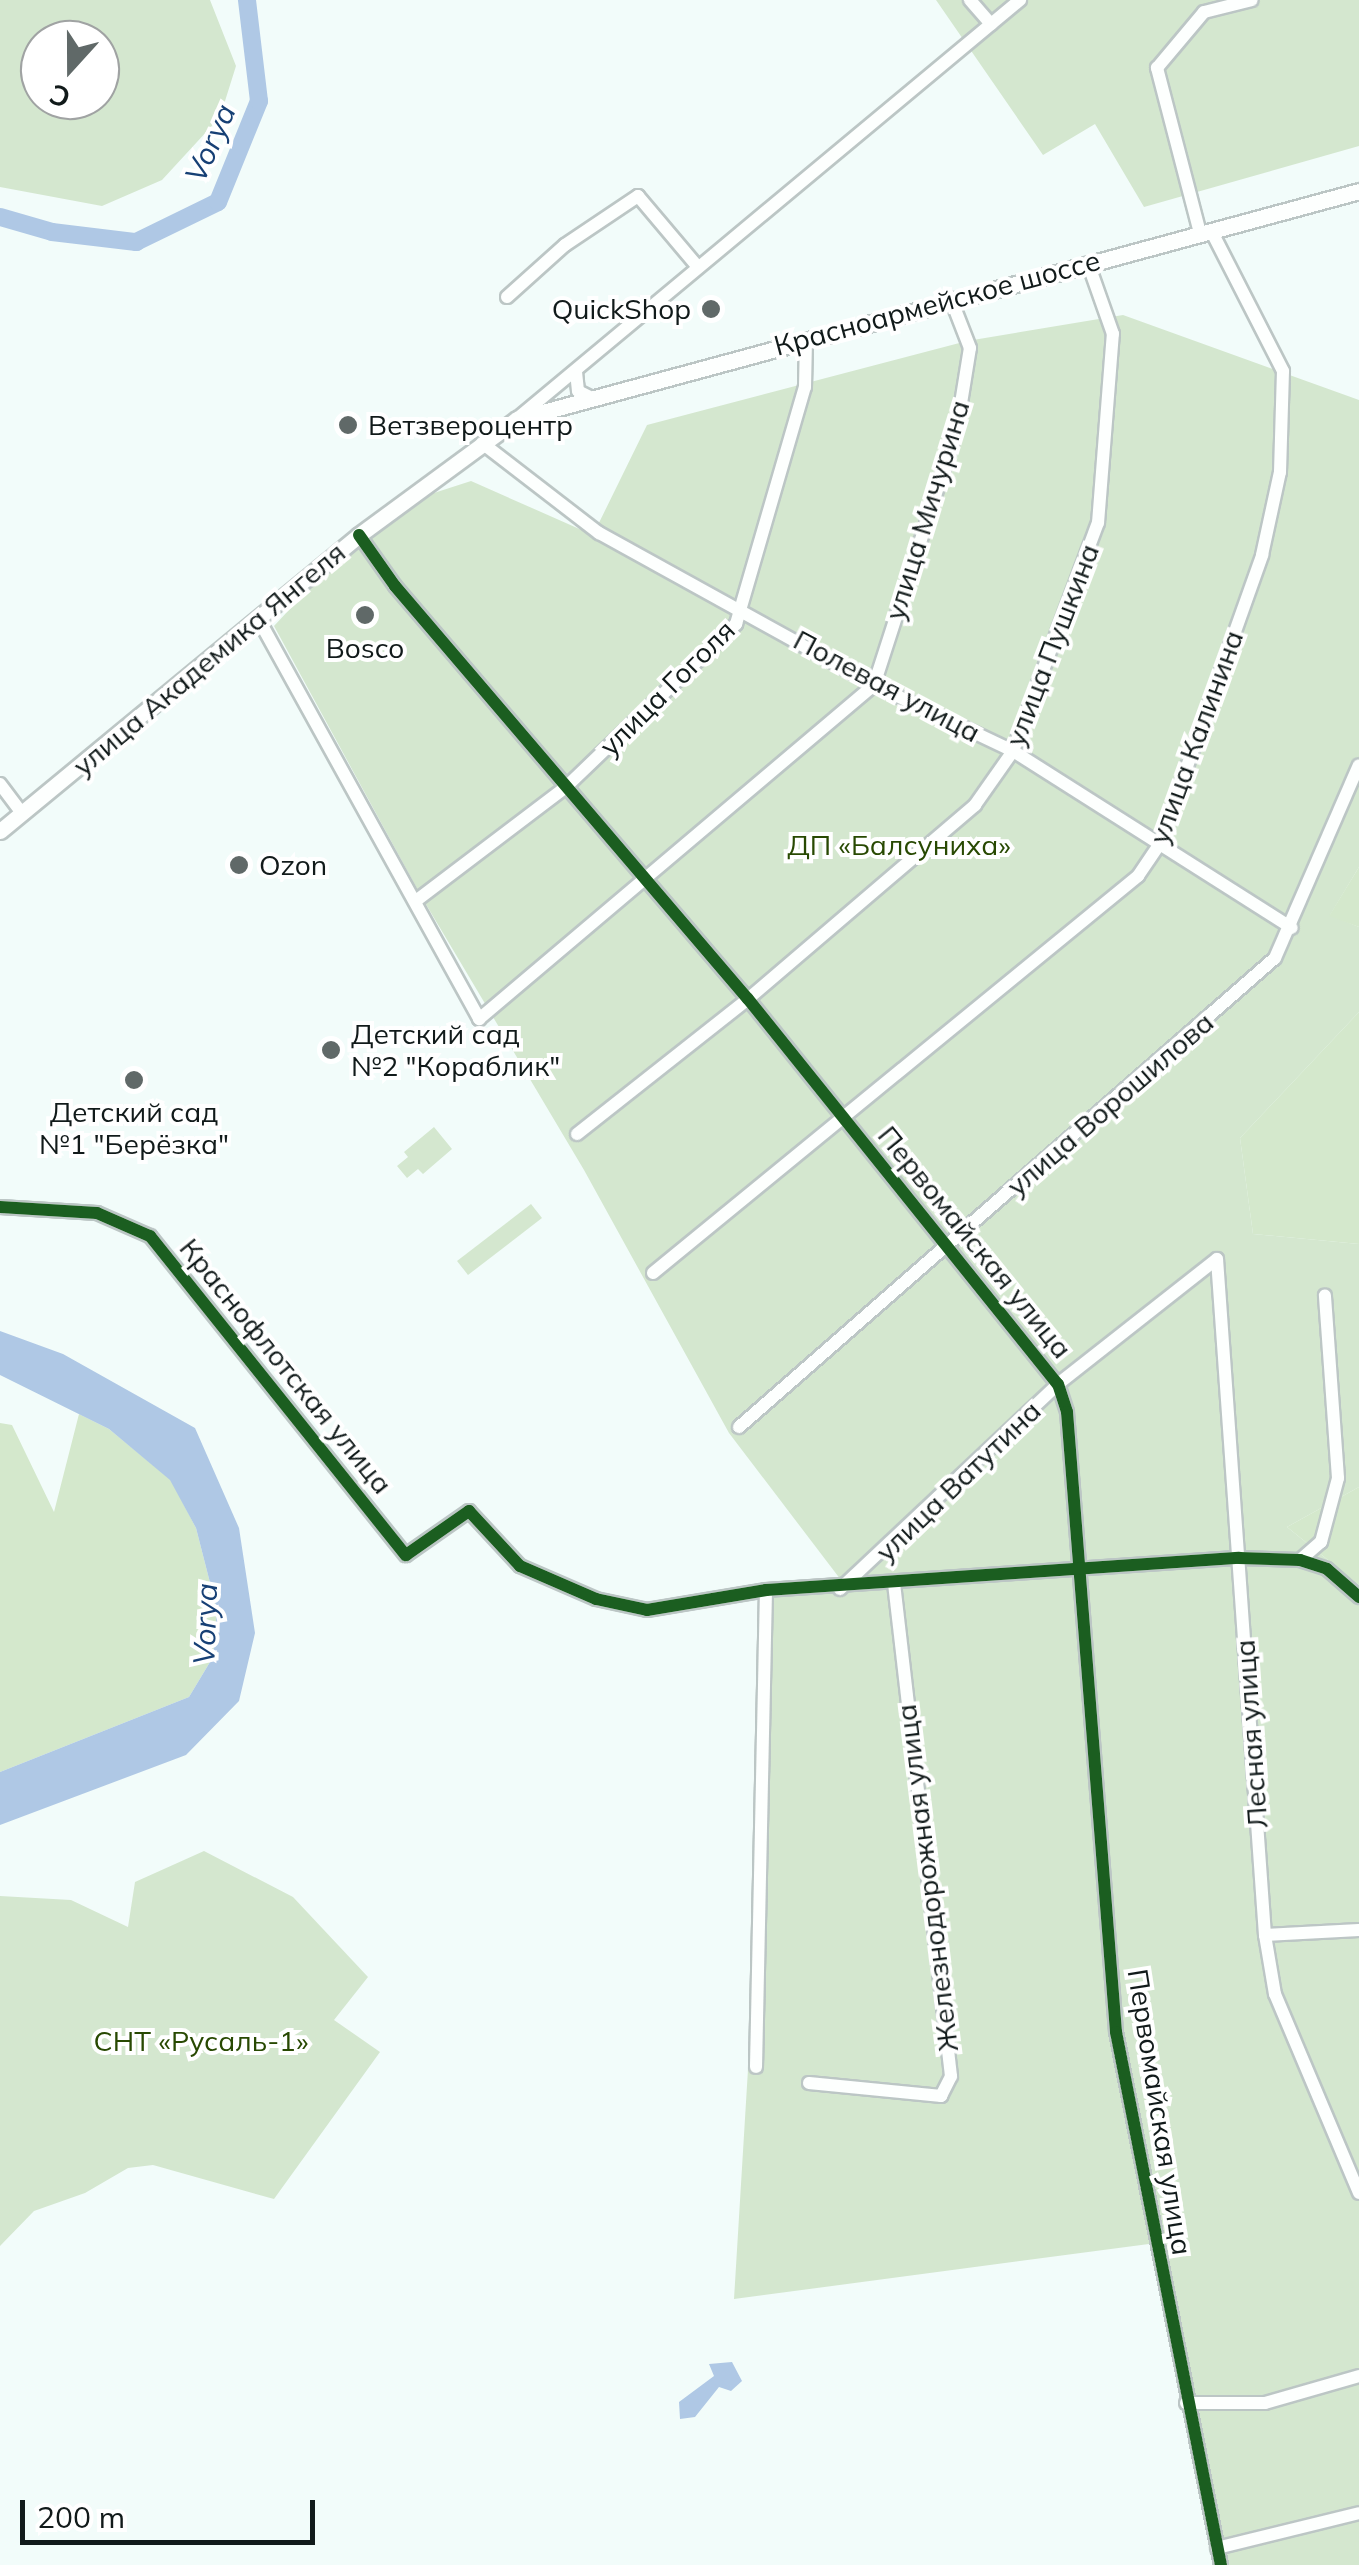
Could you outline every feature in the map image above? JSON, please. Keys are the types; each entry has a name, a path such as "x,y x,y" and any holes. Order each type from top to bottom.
{"main road":[{"name":"Красноармейское шоссе","path":"517,419 1359,191"},
{"name":"улица Академика Янгеля","path":"0,831 359,536 517,419"}],"street":[{"path":"970,0 991,24"},
{"path":"517,419 1020,0"},
{"name":"улица Калинина","path":"653,1273 1138,876 1159,846 1262,555 1280,472 1283,371 1206,231 1157,68 1204,12 1252,0"},
{"path":"507,297 565,245 638,196 698,267"},
{"name":"улица Пушкина","path":"577,1134 748,999 975,805 1013,750 1098,523 1113,334 1088,263"},
{"name":"улица Мичурина","path":"874,685 957,428 970,348 951,300"},
{"name":"улица Гоголя","path":"417,900 566,787 732,630 805,387 806,339"},
{"path":"576,372 578,391 594,399"},
{"name":"Полевая улица","path":"482,443 599,532 742,607 874,685 1013,750 1159,846 1206,868 1292,928"},
{"name":"Первомайская улица","path":"359,536 748,999 1058,1384 1067,1412 1116,2032 1186,2403 1221,2565"},
{"path":"259,620 417,900 479,1019 874,685"},
{"name":"улица Ворошилова","path":"739,1427 1275,958 1292,928 1359,765"},
{"path":"0,784 22,813"},
{"name":"Краснофлотская улица","path":"0,1207 97,1213 150,1236 406,1555 468,1511 520,1566 621,1607 658,1611 766,1590"},
{"name":"улица Ватутина","path":"839,1590 1058,1384 1217,1259"},
{"name":"Лесная улица","path":"1217,1259 1265,1935 1275,1994 1359,2193"},
{"path":"1300,1560 1321,1542 1338,1478 1325,1295"},
{"path":"756,2067 766,1590 839,1590 1239,1558 1300,1560 1327,1569 1359,1596"},
{"name":"Железнодорожная улица","path":"809,2083 942,2096 952,2076 894,1585"},
{"path":"1265,1935 1359,1930"},
{"path":"1186,2403 1265,2403 1359,2376"},
{"path":"1217,2548 1359,2513"}],"green space":[{"path":"0,0 210,0 236,66 220,117 162,180 102,206 0,187"},
{"path":"936,0 1359,0 1359,146 1144,207 1095,124 1043,155"},
{"name":"ДП «Балсуниха»","path":"1123,315 1359,400 1359,867 1330,915 1359,927 1359,1012 1240,1138 1253,1234 1359,1244 1359,1487 1287,1527 1359,1585 1359,2565 1224,2565 1164,2242 734,2299 758,1905 764,1594 844,1584 729,1433 584,1170 421,896 274,626 359,535 403,503 471,481 593,535 647,425 967,341"},
{"path":"1359,867 1359,927 1329,916"},
{"path":"1359,1012 1359,1244 1253,1234 1240,1138"},
{"path":"434,1127 452,1149 423,1174 418,1169 407,1178 397,1166 408,1157 404,1152"},
{"path":"531,1204 542,1218 468,1275 457,1261"},
{"path":"79,1414 109,1429 171,1480 196,1528 217,1610 213,1657 189,1697 0,1772 0,1423 12,1425 54,1512"},
{"path":"1359,1487 1359,1585 1287,1527"},
{"name":"СНТ «Русаль-1»","path":"204,1851 293,1897 368,1977 334,2020 380,2052 274,2199 153,2165 128,2168 85,2193 34,2211 0,2246 0,1896 71,1900 128,1927 135,1882"}],"water":[{"path":"0,1331 63,1354 195,1428 239,1528 255,1633 239,1701 186,1755 0,1825 0,1772 189,1697 213,1657 217,1610 196,1528 170,1480 109,1429 0,1375"},
{"path":"732,2362 742,2381 731,2391 719,2387 695,2417 680,2419 679,2402 714,2376 709,2364"}],"waterway":[{"name":"Vorya","path":"0,217 52,232 136,242 218,202 259,101 247,0"}],"cycle path":[{"path":"359,535 395,586 748,999 1058,1384 1067,1412 1116,2032 1221,2565"},
{"path":"0,1207 97,1213 150,1236 406,1555 469,1511 520,1566 596,1599 647,1610 766,1590 1239,1558 1300,1560 1327,1569 1359,1597"}],"place":[{"name":"QuickShop","path":"711,309"},
{"name":"Ветзвероцентр","path":"348,425"},
{"name":"Bosco","path":"365,615"},
{"name":"Ozon","path":"239,865"},
{"name":"Детский сад №2 \"Кораблик\"","path":"331,1050"},
{"name":"Детский сад №1 \"Берёзка\"","path":"134,1080"}]}
